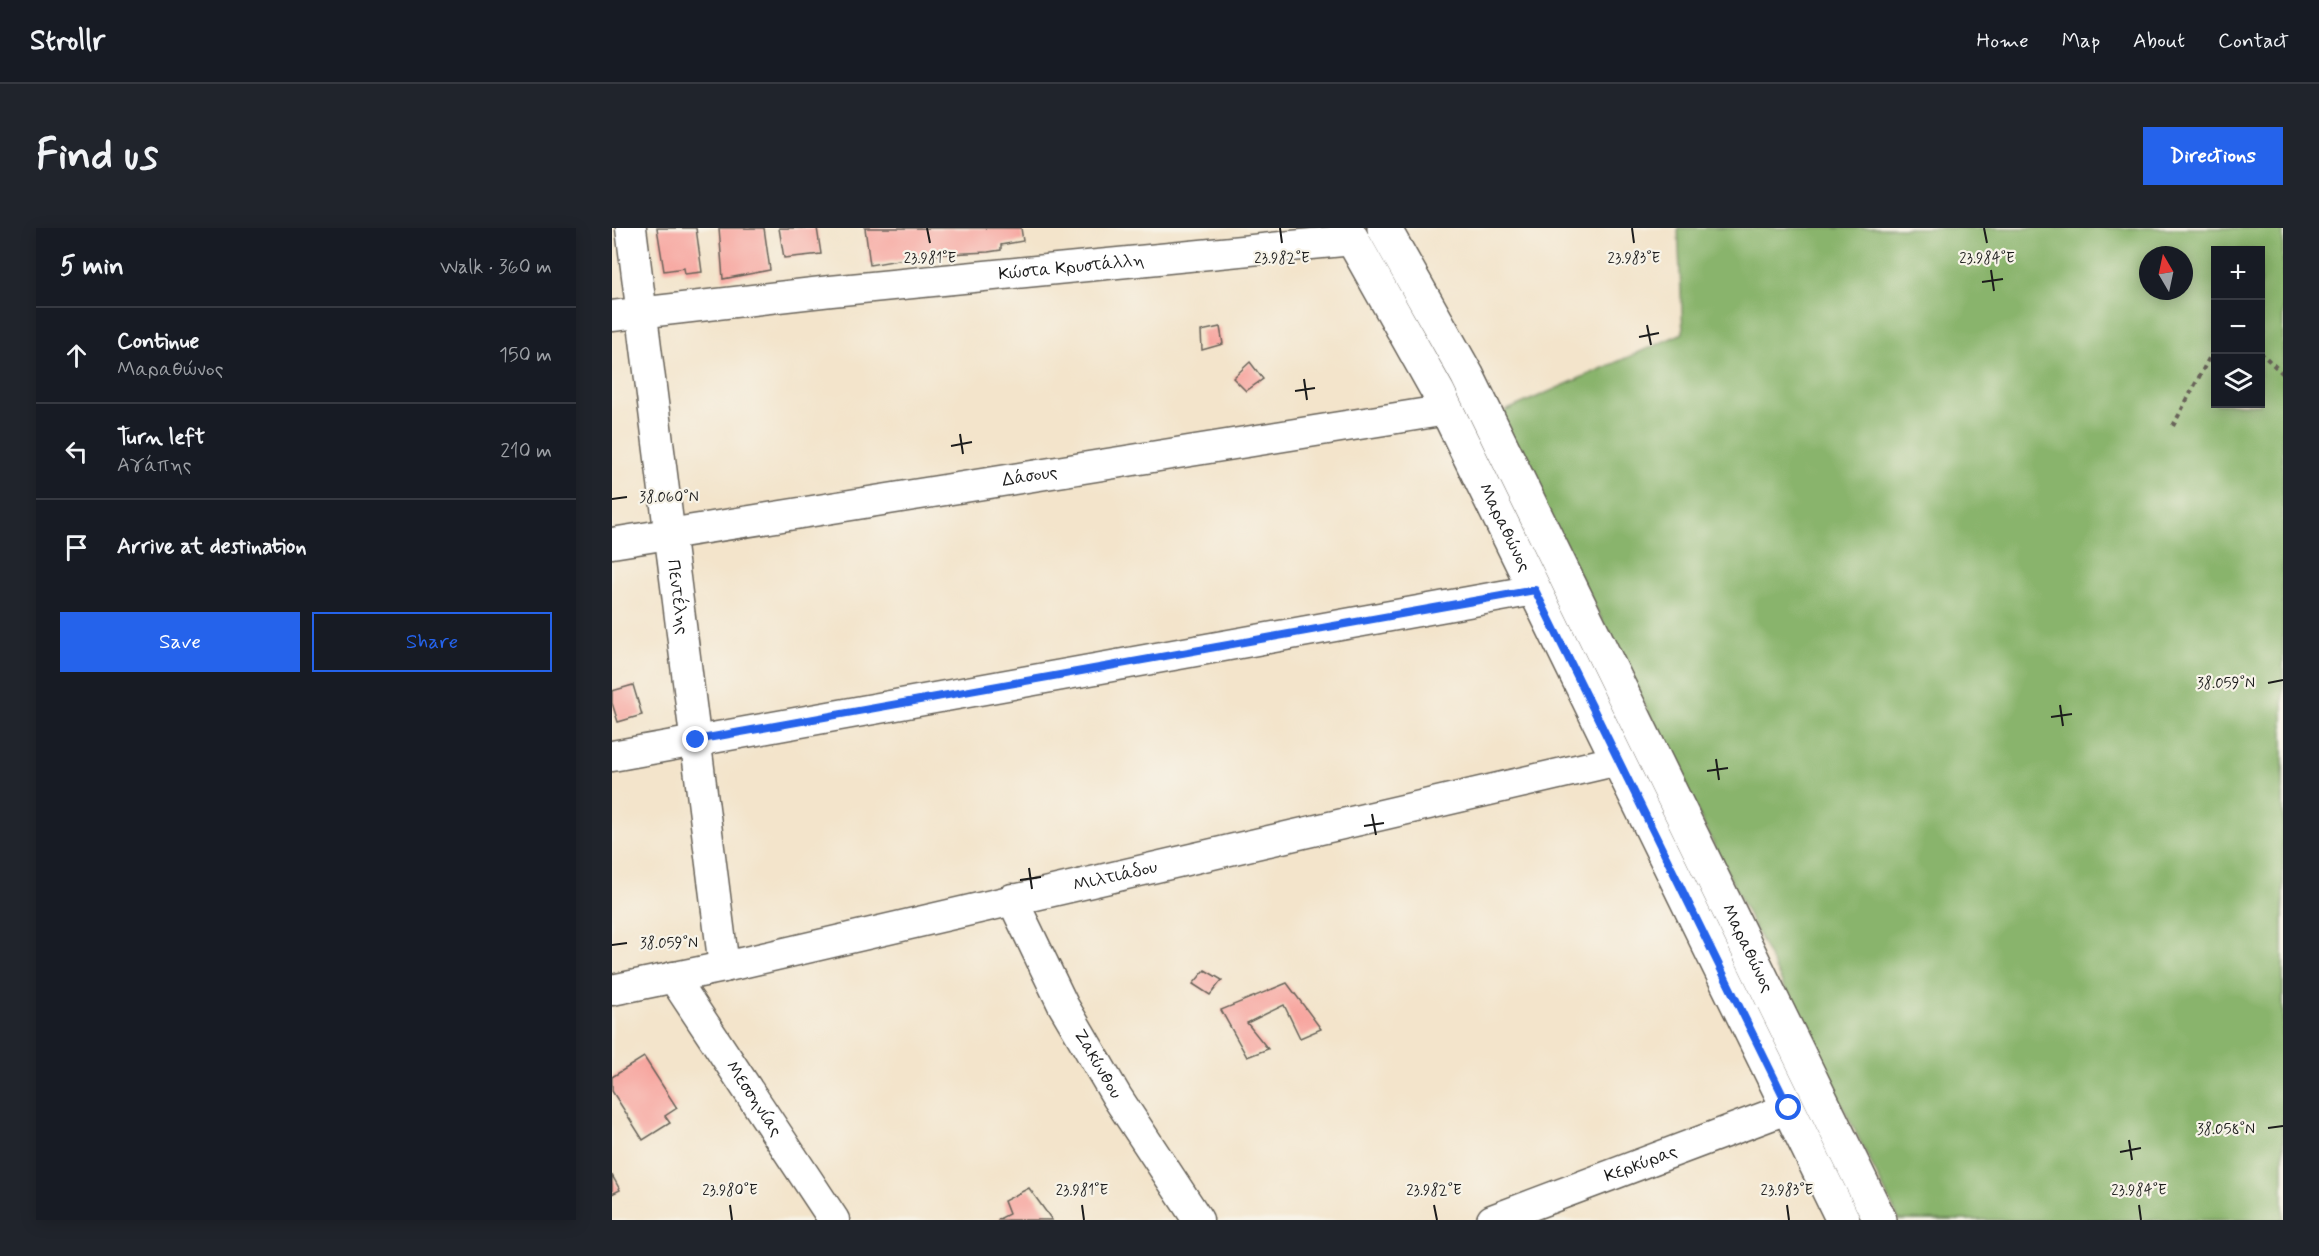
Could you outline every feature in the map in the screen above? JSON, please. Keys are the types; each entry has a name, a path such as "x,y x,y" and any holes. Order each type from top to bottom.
{"main road":[{"name":"Μαραθώνος","path":"1384,228 1467,375 1880,1220"},
{"name":"Μαραθώνος","path":"1350,234 1447,410 1844,1220"}],"street":[{"name":"Πεντέλης","path":"632,228 724,967"},
{"name":"Κώστα Κρυστάλλη","path":"612,316 1350,234"},
{"name":"Δάσους","path":"612,543 1447,410"},
{"path":"612,756 1535,590"},
{"name":"Μιλτιάδου","path":"612,990 724,967 1619,760"},
{"name":"Ζακύνθου","path":"1012,899 1062,1005 1117,1097 1198,1220"},
{"name":"Μεσσηνίας","path":"673,977 834,1220"},
{"name":"Κερκύρας","path":"1492,1220 1789,1108"}],"path":[{"path":"2173,426 2211,354"},
{"path":"2262,354 2283,374"}],"green space":[{"path":"1678,228 2283,228 2283,1220 1899,1220 1622,659 1496,415 1683,333"}],"building":[{"path":"657,228 696,228 702,272 685,274 684,268 664,271"},
{"path":"719,228 764,228 770,270 723,279"},
{"path":"779,228 817,228 821,254 784,258"},
{"path":"865,228 1021,228 1023,241 1001,245 1001,250 927,255 870,265"},
{"path":"1220,327 1223,344 1202,350 1201,331"},
{"path":"1250,362 1263,379 1246,391 1233,378"},
{"path":"633,685 642,715 618,722 612,703 612,691"},
{"path":"1205,970 1222,980 1210,995 1193,984"},
{"path":"1287,983 1321,1029 1300,1038 1284,1005 1247,1023 1268,1049 1247,1057 1221,1010"},
{"path":"644,1057 677,1108 665,1116 670,1123 643,1140 612,1091 612,1077"},
{"path":"612,1175 620,1190 612,1194"},
{"path":"1029,1188 1052,1220 997,1220 1009,1214 1004,1201"}],"route":[{"path":"696,740 1535,590 1789,1108"}]}
